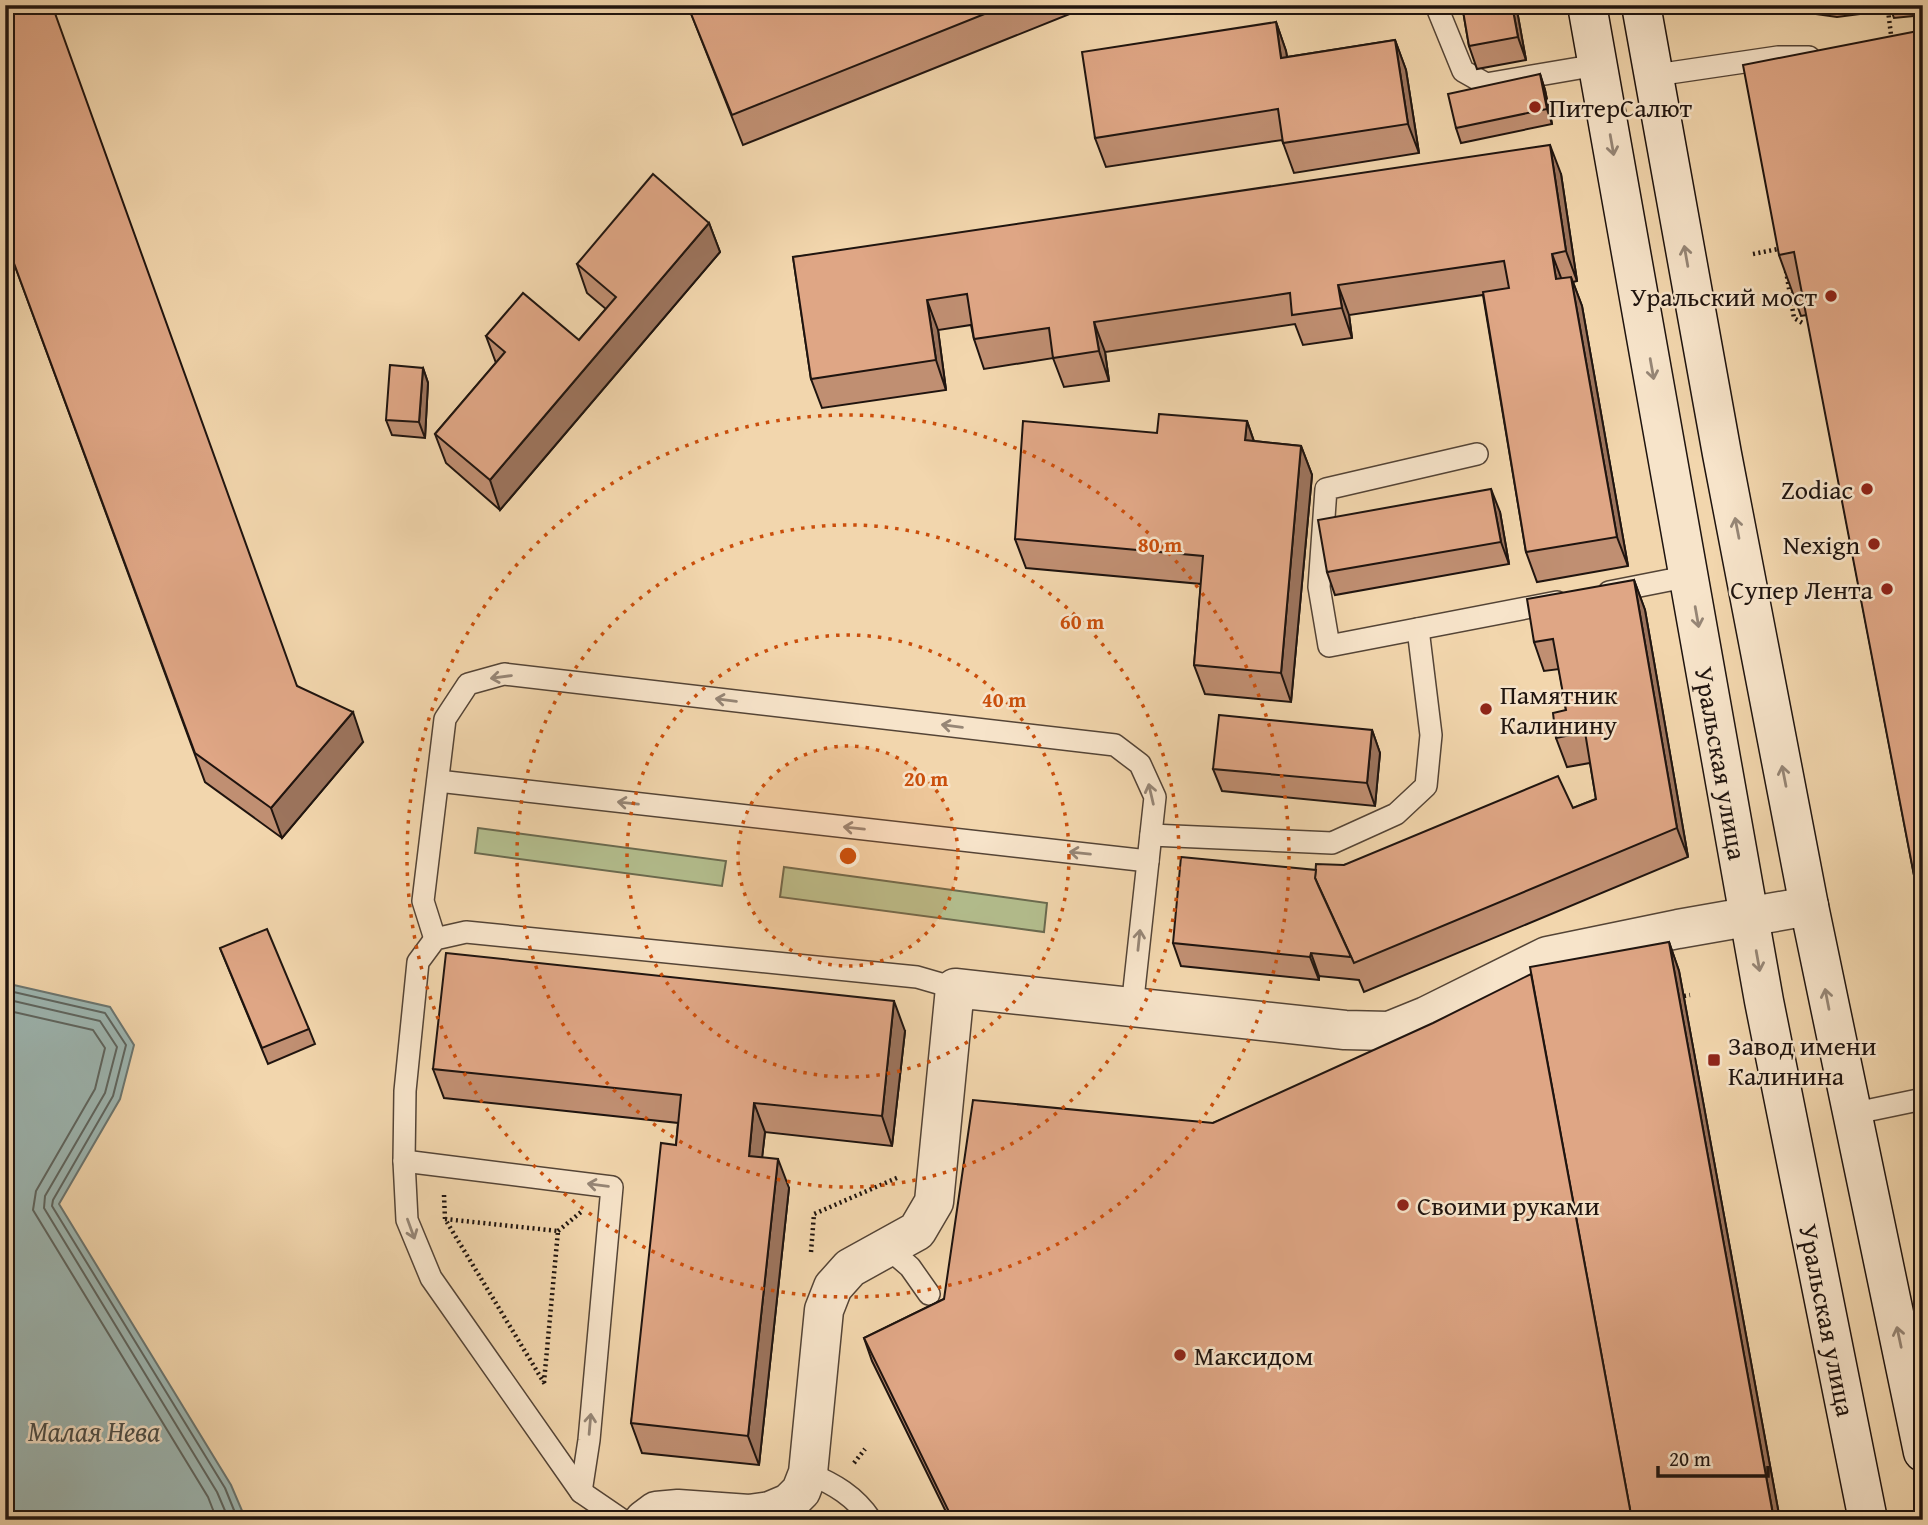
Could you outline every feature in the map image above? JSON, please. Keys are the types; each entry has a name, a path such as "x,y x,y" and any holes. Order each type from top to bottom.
{"main road":[{"name":"Уральская улица","path":"1587,5 1767,1013 1868,1520"},
{"path":"1641,5 1656,75 1722,454 1809,906 1923,1452"},
{"path":"643,1520 656,1511 678,1509 749,1514 770,1511 789,1503 801,1491 808,1473 824,1310 833,1287 850,1268 918,1231 934,1202 955,988 1345,1030 1389,1031 1431,1026 1547,956 1809,906"}],"lane":[{"path":"1436,5 1463,71 1486,84 1597,65"},
{"path":"1656,75 1778,58 1831,57"},
{"path":"1477,454 1326,489 1319,587 1329,646 1690,576"},
{"path":"1150,835 1332,843 1396,814 1426,786 1431,735 1418,629"},
{"path":"435,939 423,901 445,719 468,684 504,674 1115,745 1140,764 1155,797 1132,1008"},
{"path":"438,782 1148,861"},
{"path":"622,1520 581,1492 431,1278 407,1220 405,1091 418,962 435,939 466,932 917,977 955,988"},
{"path":"1851,1114 1923,1100"},
{"path":"404,1161 612,1187 589,1440 581,1492"},
{"path":"888,1248 910,1267 929,1294"},
{"path":"808,1473 836,1485 861,1505 871,1520"}],"path":[{"path":"1888,10 1891,36"},
{"path":"1753,254 1788,247"},
{"path":"1781,248 1794,318 1804,324"},
{"path":"1847,549 1861,546"},
{"path":"811,1259 814,1214 901,1176"},
{"path":"544,1382 558,1231 444,1219 549,1393"}],"green space":[{"path":"478,828 726,861 722,886 475,853"},
{"path":"784,867 1047,903 1044,932 780,897"}],"water":[{"name":"Малая Нева","path":"5,983 110,1007 134,1045 120,1099 59,1204 231,1485 246,1520 5,1520"}],"building":[{"path":"5,5 52,5 297,686 353,712 271,808 195,753 5,239"},
{"path":"703,5 1007,5 732,115 690,11"},
{"path":"1462,5 1512,5 1518,37 1469,46"},
{"path":"1276,22 1281,58 1395,40 1408,124 1283,143 1278,109 1095,138 1082,52"},
{"path":"1923,30 1923,895 1918,896 1794,252 1779,255 1743,65"},
{"path":"1540,74 1547,109 1456,128 1448,94"},
{"path":"1550,145 1566,251 1552,254 1556,279 1571,277 1617,537 1526,552 1483,292 1509,288 1504,261 1338,285 1342,308 1292,315 1290,293 1094,322 1099,351 1053,358 1049,328 974,339 967,294 927,300 936,360 811,379 793,257"},
{"path":"653,174 709,223 490,480 435,434 505,352 486,336 523,293 579,340 616,297 577,264"},
{"path":"390,365 423,368 419,422 386,420"},
{"path":"1159,414 1247,421 1245,440 1301,446 1281,673 1194,665 1203,556 1015,539 1023,421 1157,433"},
{"path":"1491,489 1501,542 1327,572 1318,520"},
{"path":"1634,580 1677,828 1354,963 1315,878 1316,864 1344,865 1558,776 1573,808 1596,799 1585,732 1556,738 1553,713 1566,710 1553,639 1534,642 1527,599"},
{"path":"1219,715 1372,730 1367,783 1213,769"},
{"path":"1181,857 1316,870 1315,878 1351,957 1311,953 1310,957 1173,943"},
{"path":"267,929 309,1029 262,1048 220,948"},
{"path":"1669,942 1774,1520 1632,1520 1530,967"},
{"path":"446,953 894,1001 882,1116 754,1103 749,1156 778,1159 748,1436 631,1423 661,1143 676,1145 681,1095 433,1069"},
{"path":"1531,974 1632,1520 953,1520 864,1338 944,1299 973,1100 1213,1123 1433,1023"}],"place":[{"name":"ПитерСалют","path":"1535,107"},
{"name":"Уральский мост","path":"1831,296"},
{"name":"Zodiac","path":"1867,489"},
{"name":"Nexign","path":"1874,544"},
{"name":"Супер Лента","path":"1887,589"},
{"name":"Памятник Калинину","path":"1486,709"},
{"name":"Завод имени Калинина","path":"1714,1060"},
{"name":"Своими руками","path":"1403,1205"},
{"name":"Максидом","path":"1180,1355"}]}
